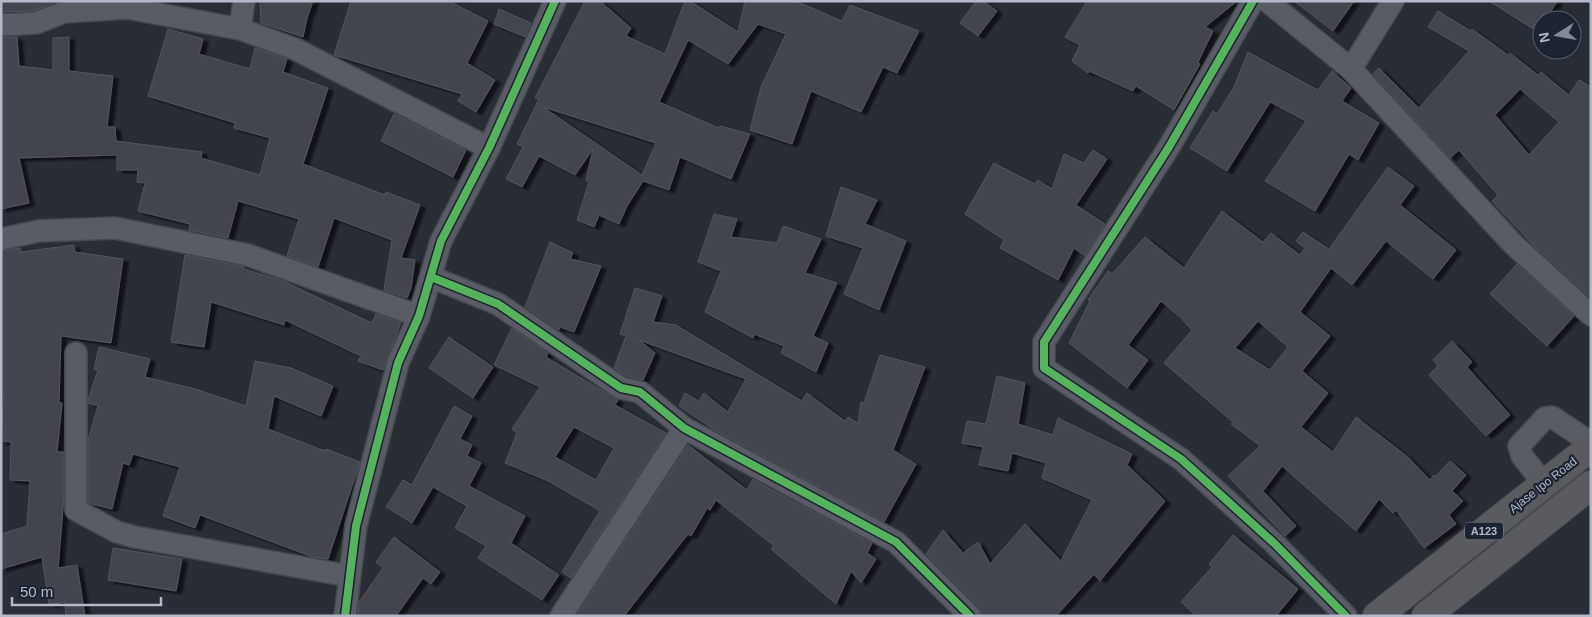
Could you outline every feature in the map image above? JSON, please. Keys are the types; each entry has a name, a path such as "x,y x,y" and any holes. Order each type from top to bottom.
{"highway":[{"name":"Ajase Ipo Road","path":"1377,616 1591,445"},
{"name":"A123","path":"1426,616 1591,485"}],"street":[{"path":"240,29 244,1"},
{"path":"345,616 356,526 398,363 420,316 441,241 489,148 555,1"},
{"path":"1254,1 1169,147 1044,342 1044,368 1181,459 1275,544 1346,616"},
{"path":"1267,1 1351,69 1513,244 1591,315"},
{"path":"1351,69 1393,1"},
{"path":"1,25 36,24 64,6 127,8 240,29 295,49 489,148"},
{"path":"1,239 39,231 116,228 248,255 420,316"},
{"path":"431,277 498,304 621,388 640,392 684,428 896,542 970,616"},
{"path":"76,353 76,510 117,532 349,576"},
{"path":"1544,484 1522,456 1519,446 1545,418 1552,417 1591,445"},
{"path":"561,616 684,428"}],"building":[{"path":"1,1 57,1 33,11 1,12"},
{"path":"260,1 313,1 303,37 261,23"},
{"path":"351,1 449,1 488,21 467,63 495,80 476,112 458,101 462,94 334,55"},
{"path":"585,1 600,1 631,28 626,36 665,54 685,1 690,1 738,32 745,1 796,1 842,21 850,5 919,31 897,73 883,67 861,112 811,91 792,144 750,130 761,87 786,34 758,24 728,64 688,40 659,102 719,128 720,126 750,134 731,179 680,157 669,190 643,181 627,206 619,224 599,215 594,227 577,220 589,182 586,180 593,149 575,175 539,156 522,187 506,179 523,147 517,144 539,99 535,98","holes":["543,107 656,143 642,175"]},
{"path":"976,1 983,1 997,11 978,36 960,23"},
{"path":"1087,1 1237,1 1205,27 1213,31 1198,62 1200,64 1174,110 1136,86 1133,91 1089,71 1088,73 1072,61 1080,45 1065,37"},
{"path":"1294,1 1354,1 1333,31"},
{"path":"1489,1 1557,1 1552,10 1532,10 1532,28"},
{"path":"499,9 531,23 525,37 494,24"},
{"path":"1438,11 1471,31 1472,29 1508,55 1510,53 1538,75 1541,72 1569,95 1579,80 1591,87 1591,298 1534,246 1492,201 1498,195 1459,150 1450,158 1373,74 1379,68 1419,108 1469,51 1428,27","holes":["1520,89 1559,122 1529,155 1495,115"]},
{"path":"168,29 203,39 199,54 250,69 255,48 287,59 283,72 328,88 303,164 385,195 386,192 420,205 401,258 415,260 411,288 407,298 384,290 392,240 334,218 318,267 287,256 299,219 238,201 228,238 189,230 190,224 138,211 145,183 137,182 138,170 117,170 117,155 19,158 29,203 1,209 1,37 17,37 19,66 53,70 53,38 69,37 69,71 113,76 107,127 115,127 116,141 202,152 201,158 260,175 270,138 234,128 235,123 148,96"},
{"path":"1248,52 1318,90 1332,71 1351,88 1342,101 1379,123 1358,160 1349,154 1315,211 1265,181 1306,121 1270,102 1227,171 1190,148 1213,111 1217,114 1234,87"},
{"path":"394,114 466,150 453,177 381,141"},
{"path":"1093,150 1107,159 1076,205 1105,224 1085,256 1074,248 1058,280 1000,248 1004,240 965,214 994,163 1035,184 1038,180 1052,189 1064,154 1084,163"},
{"path":"1388,167 1414,186 1400,205 1456,250 1433,279 1386,241 1352,285 1331,268 1300,312 1330,336 1302,371 1328,393 1301,427 1333,452 1356,417 1408,457 1430,480 1450,461 1466,475 1452,491 1463,501 1449,515 1456,524 1424,548 1396,510 1393,513 1379,499 1356,531 1282,466 1263,491 1296,526 1285,536 1228,476 1260,446 1231,424 1233,422 1164,363 1192,330 1161,301 1128,345 1148,360 1127,388 1069,343 1090,301 1088,300 1108,271 1112,274 1145,237 1184,268 1222,211 1263,242 1271,233 1300,255 1305,248 1296,241 1303,232 1329,249","holes":["1258,321 1288,347 1270,370 1235,348"]},
{"path":"841,187 877,200 865,224 906,241 879,310 844,294 863,248 826,236"},
{"path":"714,214 737,219 731,237 777,243 783,226 821,239 805,273 837,283 813,336 828,343 816,372 781,353 784,346 754,334 753,338 705,312 721,271 698,262"},
{"path":"550,242 573,253 570,259 601,266 574,332 560,327 559,330 525,307"},
{"path":"74,245 75,252 123,259 111,343 61,336 59,403 62,403 57,452 64,452 64,496 58,568 77,565 85,616 66,616 65,602 49,605 42,557 1,569 1,534 27,526 30,481 10,480 11,442 1,441 4,388 1,388 1,251 20,248 21,252"},
{"path":"185,255 244,267 244,269 283,281 372,323 376,314 401,323 383,370 358,361 361,356 285,320 284,325 211,302 204,347 171,342"},
{"path":"1517,264 1574,316 1547,346 1490,294"},
{"path":"635,288 662,296 653,322 676,325 802,401 807,393 845,421 848,417 858,423 861,402 864,403 880,355 925,367 893,450 916,464 884,522 716,431 679,406 685,393 699,401 704,393 728,412 746,379 639,340 655,353 643,380 626,376 614,368 626,336 620,334"},
{"path":"512,328 548,353 546,357 618,400 615,405 666,433 571,578 562,572 600,511 548,481 505,463 517,433 512,429 540,387 494,365","holes":["574,427 614,448 596,480 555,457"]},
{"path":"449,337 493,367 473,398 429,368"},
{"path":"1452,341 1472,362 1467,367 1510,415 1486,436 1429,375 1438,366 1433,360"},
{"path":"99,347 150,359 145,377 195,389 246,406 255,361 291,368 333,386 321,416 274,396 268,429 360,462 328,559 313,557 200,515 195,528 163,516 180,467 133,454 129,465 123,463 112,509 88,503 88,440 98,406 88,403 88,400 98,370 94,369"},
{"path":"997,376 1025,383 1018,424 1053,435 1058,418 1132,454 1127,465 1165,501 1100,581 1094,574 1056,616 982,616 979,607 926,554 943,530 963,553 978,542 990,564 1025,524 1061,561 1092,500 1042,478 1046,463 1012,453 1008,471 979,465 983,447 962,443 967,421 986,424"},
{"path":"454,406 472,416 460,439 472,445 467,456 481,463 469,486 525,516 511,543 559,575 542,600 478,558 486,546 455,528 467,506 433,487 412,523 386,507 403,480 412,485"},
{"path":"688,445 747,490 753,479 872,543 867,553 876,559 861,583 851,571 836,604 771,549 774,546 716,500 710,510 707,508 691,536 688,534 624,616 576,616"},
{"path":"1233,535 1298,589 1276,616 1196,616 1181,602 1212,567 1209,564"},
{"path":"394,537 440,572 431,584 423,578 396,616 358,616 359,602 383,568 376,562"},
{"path":"113,548 182,559 176,591 108,580"}],"cycle path":[{"path":"345,616 356,526 398,363 419,316 441,241 489,148 555,1"},
{"path":"1253,1 1169,147 1044,342 1044,368 1181,459 1275,544 1346,616"},
{"path":"431,277 498,304 621,388 640,392 684,428 896,542 970,616"}]}
